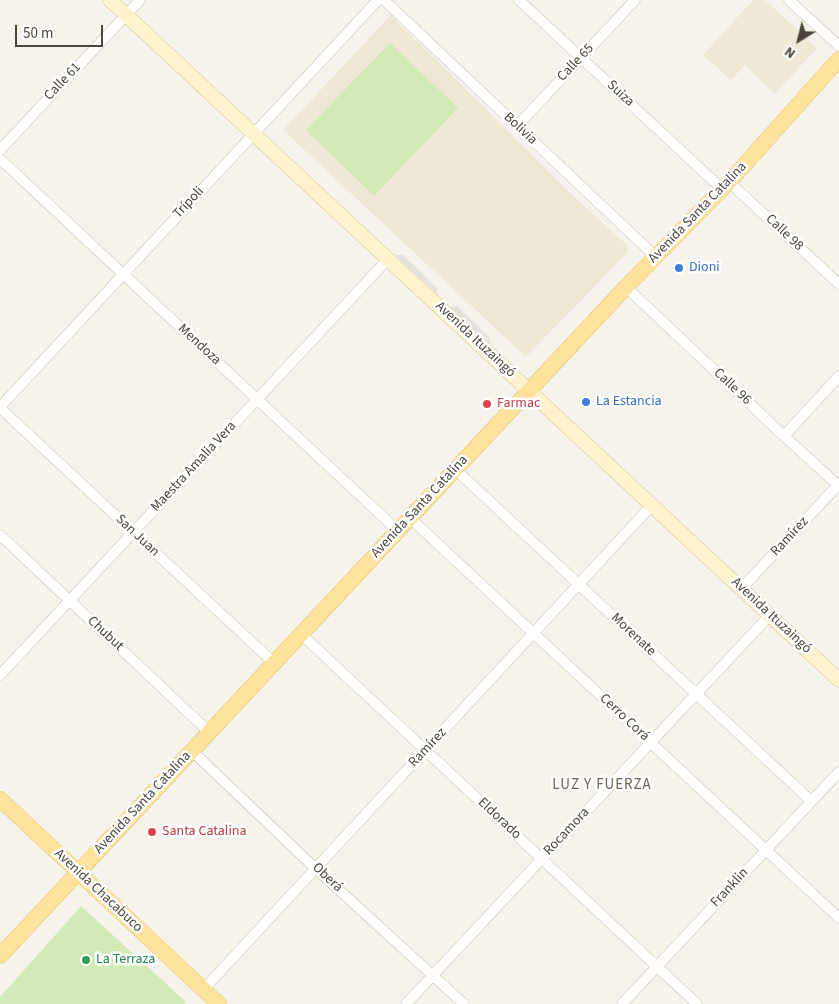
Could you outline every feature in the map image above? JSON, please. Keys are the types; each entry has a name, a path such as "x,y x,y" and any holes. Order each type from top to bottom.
{"main road":[{"name":"Avenida Ituzaingó","path":"110,0 839,680"},
{"name":"Avenida Santa Catalina","path":"0,956 626,287 725,186 839,59"},
{"name":"Avenida Chacabuco","path":"0,799 219,1004"}],"street":[{"name":"Calle 61","path":"0,150 140,0"},
{"name":"Trípoli","path":"0,407 378,0"},
{"name":"Bolivia","path":"384,0 656,257"},
{"name":"Suiza","path":"519,0 725,186"},
{"name":"Calle 65","path":"517,126 635,0"},
{"path":"789,0 839,46"},
{"name":"Mendoza","path":"0,159 398,531"},
{"name":"Calle 98","path":"725,186 839,284"},
{"name":"Maestra Amalia Vera","path":"0,675 388,260"},
{"name":"Calle 96","path":"626,287 839,486"},
{"path":"784,436 839,376"},
{"name":"San Juan","path":"0,407 274,664"},
{"name":"Morenate","path":"455,469 812,801"},
{"name":"Ramírez","path":"742,589 839,486"},
{"name":"Ramírez","path":"203,990 652,505"},
{"name":"Cerro Corá","path":"410,518 839,918"},
{"name":"Chubut","path":"0,535 209,732"},
{"name":"Rocamora","path":"406,1004 770,615"},
{"name":"Eldorado","path":"301,634 696,1004"},
{"name":"Oberá","path":"192,751 315,868 464,1004"},
{"name":"Franklin","path":"622,1004 839,772"}],"shaded area":[{"path":"753,0 765,0 817,48 775,94 745,65 731,80 703,55"},
{"path":"391,15 570,193 627,245 628,252 526,357 283,130"},
{"path":"395,255 403,255 437,288 437,294"},
{"path":"457,306 490,338 491,347 449,307"}],"green space":[{"path":"390,43 458,108 374,196 306,130"},
{"name":"La Terraza","path":"81,906 186,1002 184,1004 0,1004 0,997"}],"place":[{"name":"Dioni","path":"679,268"},
{"name":"La Estancia","path":"586,402"},
{"name":"Farmac","path":"487,404"},
{"name":"Santa Catalina","path":"152,832"},
{"name":"La Terraza","path":"86,960"}],"district":[{"name":"LUZ Y FUERZA","path":"602,786"}]}
